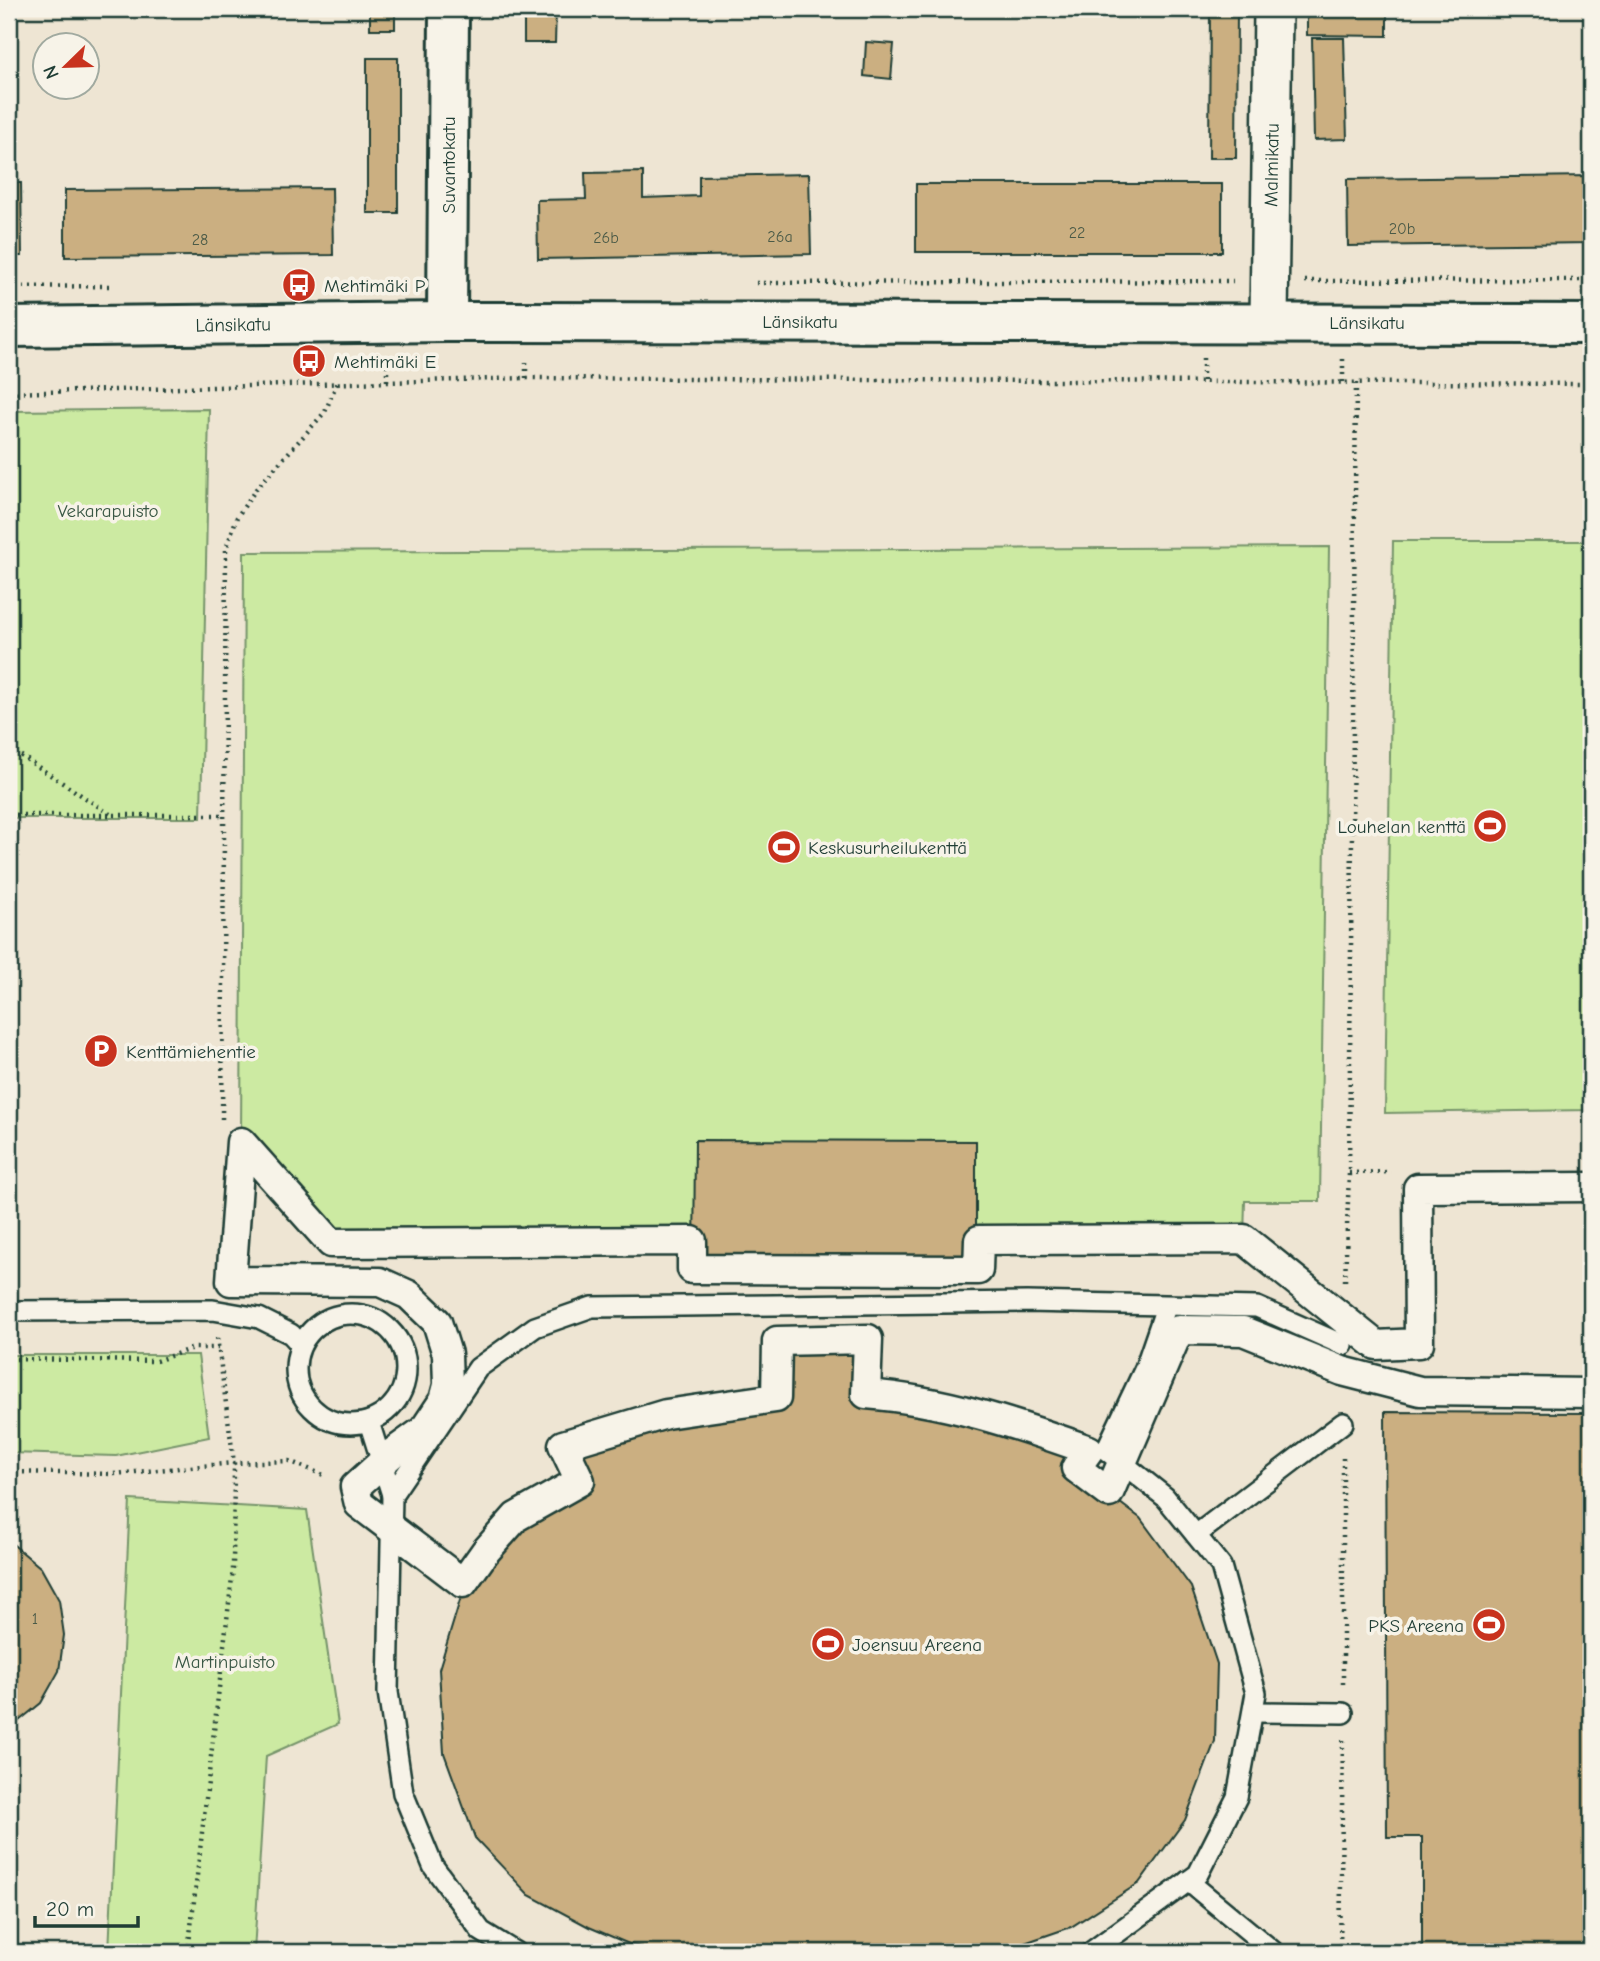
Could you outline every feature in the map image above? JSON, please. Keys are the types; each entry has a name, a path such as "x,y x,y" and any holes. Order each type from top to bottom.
{"street":[{"name":"Suvantokatu","path":"447,322 449,9"},
{"name":"Malmikatu","path":"1269,321 1273,9"},
{"name":"Länsikatu","path":"9,327 447,322 1269,321 1591,324"},
{"path":"1591,1187 1418,1188 1419,1343 1376,1345 1343,1332 1244,1239 979,1240 978,1270 692,1269 692,1241 331,1243 241,1142 231,1281 380,1282 409,1296 437,1322 447,1353 448,1385 444,1401 424,1430 355,1487 359,1504 463,1583 485,1552 516,1517 580,1481 563,1445 666,1414 776,1398 776,1341 868,1339 866,1394 904,1397 958,1407 1089,1450 1076,1468 1110,1493 1179,1331 1243,1331 1342,1371 1420,1391 1591,1393"}],"lane":[{"path":"392,1495 478,1368 535,1327 592,1307 1027,1302 1257,1307 1343,1332"},
{"path":"1091,1952 1198,1874 1237,1797 1256,1693 1221,1566 1166,1497 1106,1450 1145,1368 1166,1307"},
{"path":"9,1311 213,1310 258,1318 291,1334 301,1345"},
{"path":"351,1314 369,1317 388,1328 400,1343 407,1368 404,1387 393,1406 369,1422 350,1425 329,1420 313,1409 297,1383 296,1364 301,1345 311,1331 327,1320 351,1314"},
{"path":"369,1422 392,1495 389,1527 388,1692 403,1793 433,1866 481,1931 515,1952"},
{"path":"1196,1535 1342,1423"},
{"path":"1252,1712 1343,1713"},
{"path":"1188,1881 1274,1952"}],"path":[{"path":"748,283 1591,280"},
{"path":"9,393 553,379 1591,384"},
{"path":"222,1122 226,549 237,517 256,489 325,412 337,383"},
{"path":"1343,1332 1349,1173 1356,383"},
{"path":"9,748 111,815"},
{"path":"9,815 224,815"},
{"path":"188,1952 233,1569 234,1462 213,1310"},
{"path":"9,1359 156,1361 193,1348 218,1348"},
{"path":"1340,1952 1342,1423"},
{"path":"9,1472 114,1474 234,1462 289,1461 355,1487"}],"green space":[{"name":"Vekarapuisto","path":"209,409 201,818 9,818 9,411"},
{"name":"Louhelan kenttä","path":"1393,541 1591,541 1591,1110 1385,1113"},
{"name":"Keskusurheilukenttä","path":"1329,547 1320,1201 1245,1201 1244,1239 331,1243 241,1142 244,552"},
{"path":"9,1355 198,1355 209,1437 116,1456 9,1453"},
{"name":"Martinpuisto","path":"130,1500 307,1510 338,1724 266,1756 254,1952 109,1952"}],"building":[{"path":"370,9 395,9 395,29 370,29"},
{"path":"524,9 556,9 555,43 524,43"},
{"path":"1210,9 1237,9 1236,158 1209,158"},
{"path":"1307,9 1387,9 1387,36 1307,35"},
{"path":"1312,38 1344,38 1347,139 1314,140"},
{"path":"866,42 894,44 891,79 864,76"},
{"path":"367,58 398,58 398,213 367,213"},
{"path":"643,172 643,198 699,196 699,176 809,174 811,254 538,259 537,200 586,199 585,173"},
{"path":"1591,176 1591,243 1348,246 1347,179"},
{"path":"9,183 21,183 22,256 9,256"},
{"path":"916,184 1222,184 1222,252 916,252"},
{"path":"332,188 333,255 65,257 65,190"},
{"path":"695,1140 976,1141 976,1268 694,1267"},
{"name":"Joensuu Areena","path":"867,1340 865,1395 1087,1450 1075,1469 1140,1518 1191,1587 1217,1664 1215,1741 1185,1820 1139,1883 1071,1927 998,1952 659,1952 629,1944 589,1927 529,1895 475,1838 444,1753 439,1669 465,1584 487,1552 581,1481 565,1446 777,1399 778,1342"},
{"name":"PKS Areena","path":"1385,1412 1591,1413 1591,1952 1422,1952 1422,1837 1387,1837"},
{"path":"9,1541 41,1568 59,1600 64,1635 59,1671 41,1703 9,1729"}],"place":[{"name":"Mehtimäki P","path":"299,285"},
{"name":"Mehtimäki E","path":"309,361"},
{"name":"Louhelan kenttä","path":"1490,826"},
{"name":"Keskusurheilukenttä","path":"784,847"},
{"name":"Kenttämiehentie","path":"101,1051"},
{"name":"PKS Areena","path":"1489,1625"},
{"name":"Joensuu Areena","path":"828,1644"}]}
